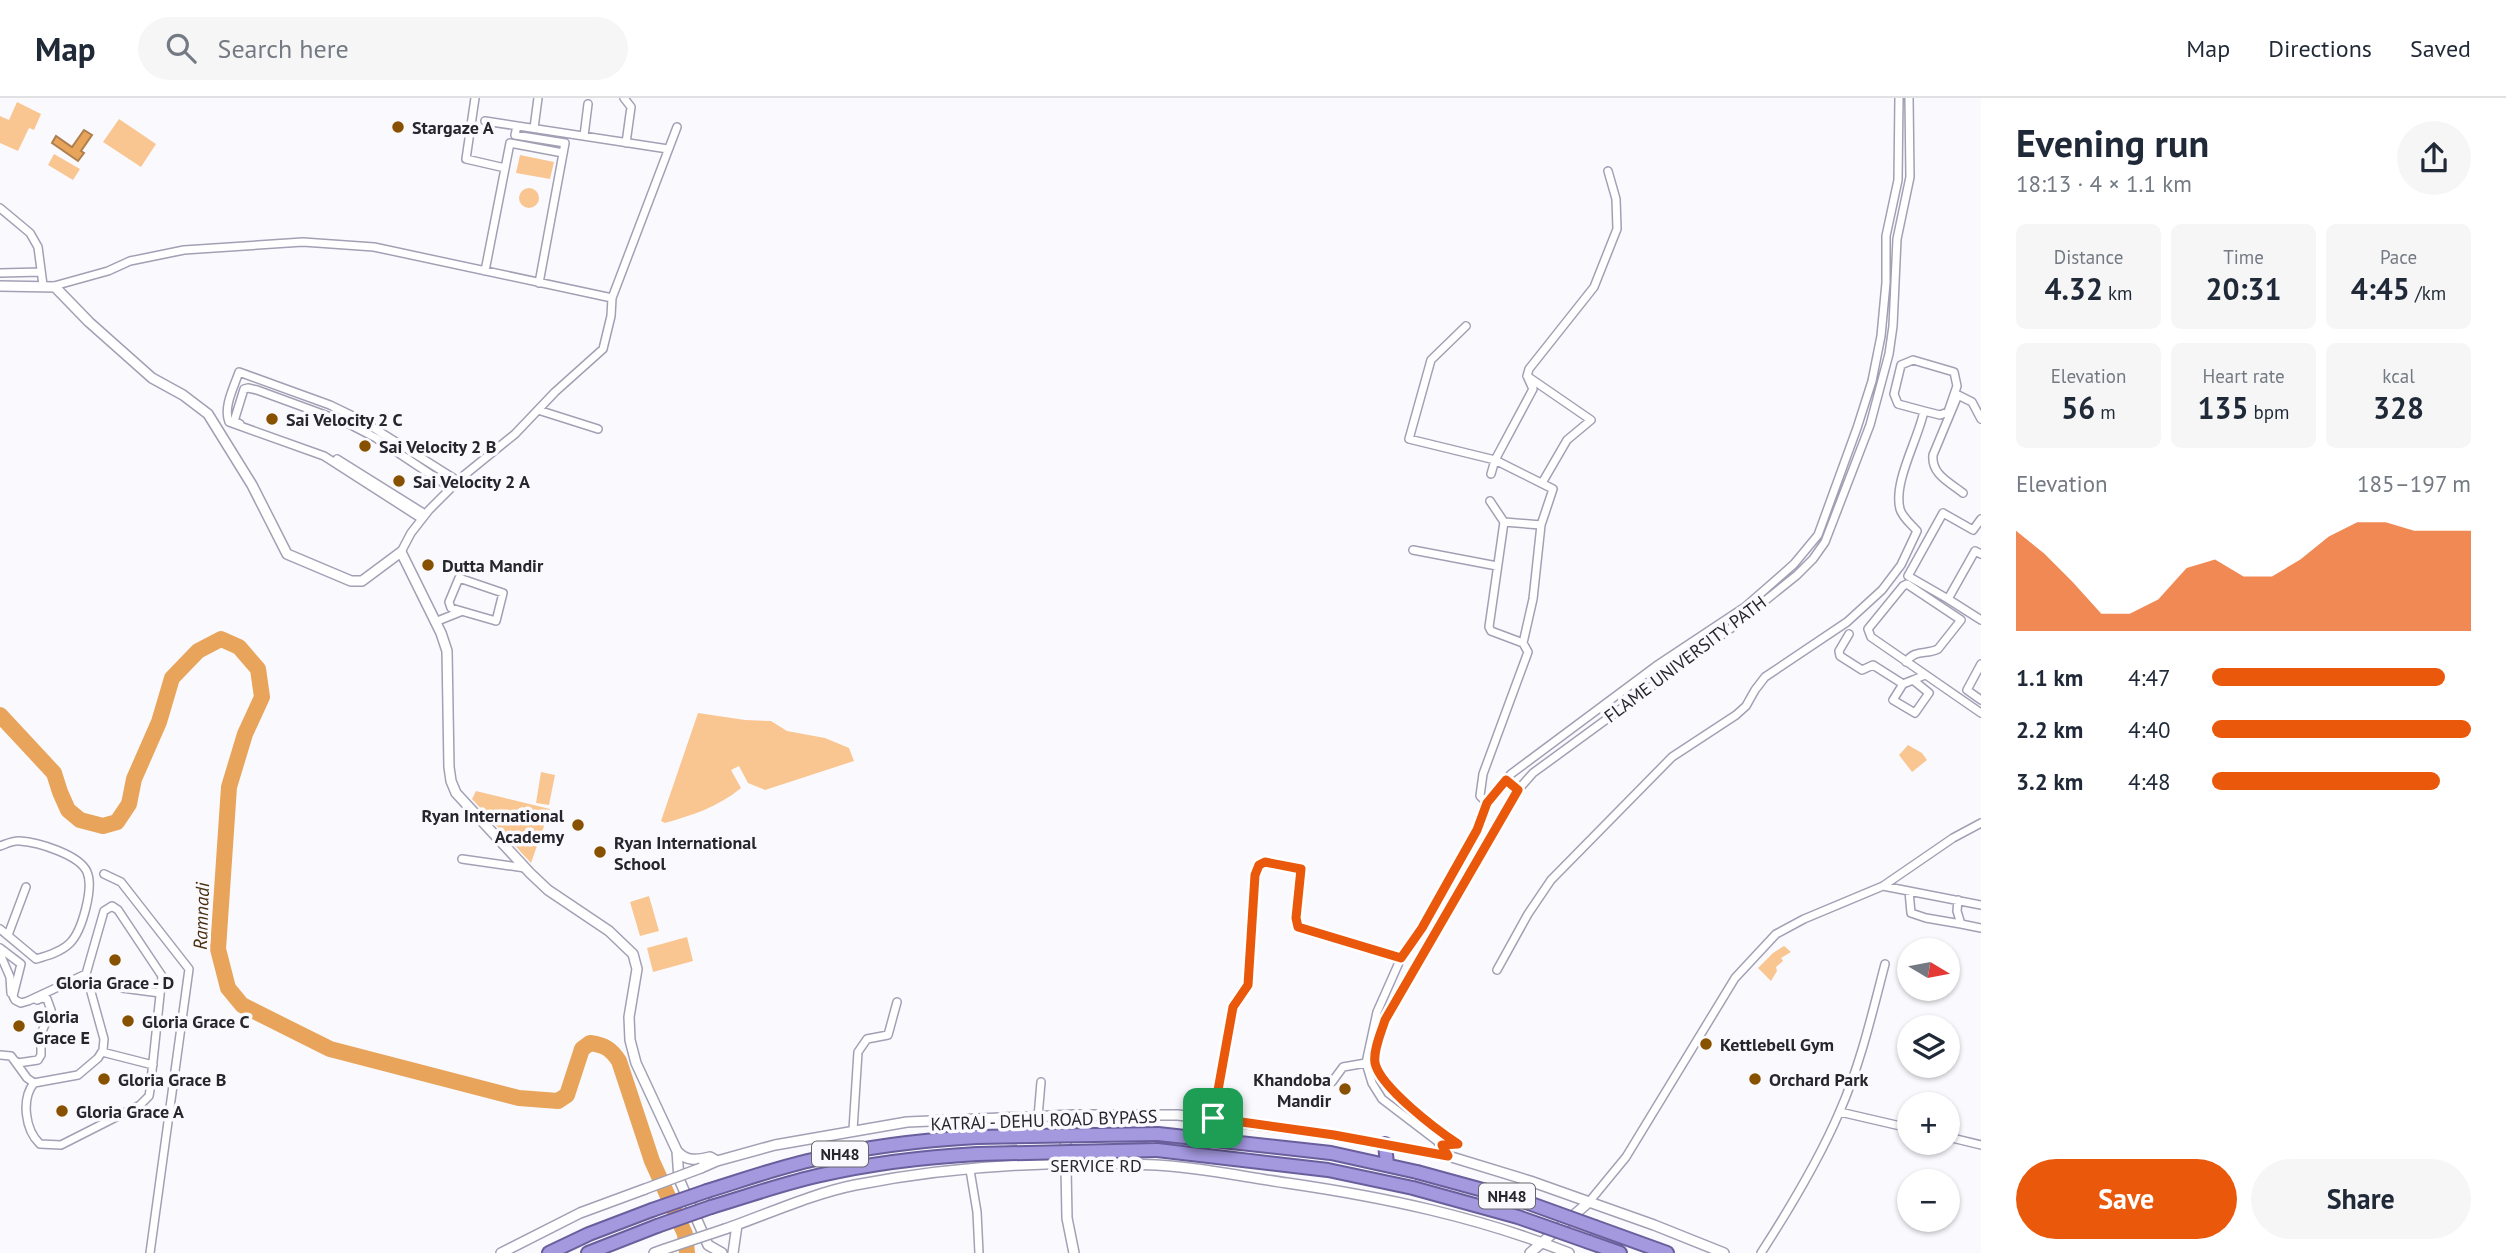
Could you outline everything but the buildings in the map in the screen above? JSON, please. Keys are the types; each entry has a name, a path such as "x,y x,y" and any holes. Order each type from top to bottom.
{"highway":[{"name":"KATRAJ - DEHU ROAD BYPASS","path":"550,1253 589,1234 706,1191 780,1168 846,1152 908,1142 977,1137 1158,1134 1275,1145 1387,1164 1523,1201 1667,1253"},
{"path":"1385,1144 1387,1164"},
{"name":"KATRAJ - DEHU ROAD BYPASS","path":"588,1253 711,1207 796,1181 849,1169 910,1159 977,1154 1157,1150 1328,1170 1413,1188 1518,1217 1620,1253"}],"street":[{"path":"475,98 466,159 505,168"},
{"path":"534,128 538,98"},
{"path":"624,98 631,107 626,143"},
{"path":"1448,1156 1442,1145 1382,1099 1372,1083 1366,1063 1377,1012 1401,958 1422,928 1464,854 1487,803 1506,780 1525,762 1647,673 1745,607 1794,564 1818,535 1872,382 1881,336 1886,283 1886,236 1898,180 1899,98"},
{"name":"FLAME UNIVERSITY PATH","path":"1458,1144 1390,1089 1375,1062 1385,1020 1518,790 1533,773 1730,629 1797,575 1813,559 1827,538 1870,425 1889,354 1897,239 1910,177 1909,98"},
{"path":"584,136 588,104"},
{"path":"485,121 668,149"},
{"path":"517,126 515,135 565,143 539,283"},
{"path":"54,286 89,322 152,378 183,395 208,414 252,485 287,555 351,581 362,581 401,552 424,517 451,488 515,434 603,349 612,298 677,127"},
{"path":"485,271 509,143 563,153"},
{"path":"1490,474 1533,389 1527,376 1529,369 1594,287 1617,229 1616,199 1608,171"},
{"path":"0,208 30,233 38,247 43,285"},
{"path":"0,286 54,286 108,271 130,261 184,250 303,242 374,247 612,298"},
{"path":"0,273 41,272"},
{"path":"1466,326 1431,360 1409,439 1495,460 1553,489 1541,526 1533,599 1523,643 1528,652 1527,657 1483,774 1480,796 1487,803"},
{"path":"1913,360 1954,372 1956,386 1948,412 1940,415 1924,411 1898,404 1895,400 1901,365 1913,360"},
{"path":"424,517 324,456 229,422 226,415 239,372 330,405 361,420 458,481"},
{"path":"1527,376 1591,421 1567,440 1542,484"},
{"path":"424,517 331,456 235,421 244,389 257,390 347,423 376,438 451,488"},
{"path":"1963,493 1935,470 1932,465 1933,455 1958,395 1972,402 1981,419"},
{"path":"538,410 598,429"},
{"path":"1497,970 1528,914 1551,880 1672,757 1736,715 1746,706 1765,677 1847,622 1892,578 1917,531 1900,512 1899,492 1924,411"},
{"path":"1490,501 1504,522 1489,627 1491,632 1523,643"},
{"path":"1981,519 1973,530 1943,513 1908,576 1981,620"},
{"path":"1504,522 1541,526"},
{"path":"1818,535 1827,538"},
{"path":"1413,551 1497,566"},
{"path":"1948,599 1975,551 1981,554"},
{"path":"401,552 447,651 448,748 451,781 456,793 548,890 609,931 634,954 637,969 629,1017 630,1040 636,1063 677,1152 689,1160 710,1157 717,1161"},
{"path":"435,622 460,612 496,621 503,593 459,578 449,606 460,612"},
{"path":"1906,662 1917,652 1936,651 1961,620 1907,584 1868,629 1871,638 1906,662 1925,675 1981,713"},
{"path":"1849,634 1839,651 1840,656 1862,670 1873,665 1903,684"},
{"path":"1981,664 1967,690 1981,700"},
{"path":"1913,680 1929,693 1914,713 1894,700 1903,684 1925,675"},
{"path":"1506,780 1518,790"},
{"path":"1530,1253 1589,1202 1626,1157 1735,978 1776,934 1804,919 1882,886 1953,838 1981,824"},
{"path":"0,846 18,840 39,844 79,862 88,873 88,895 82,920 70,943 36,959 0,929"},
{"path":"463,859 525,868"},
{"path":"1213,1118 1233,1007 1248,985 1255,875 1259,865 1265,862 1301,869 1296,918 1298,927 1401,958"},
{"path":"104,874 121,882 189,969 149,1253"},
{"path":"1882,886 1981,905"},
{"path":"8,936 26,887"},
{"path":"1909,891 1910,913 1981,928"},
{"path":"1958,900 1957,911 1961,924"},
{"path":"0,1054 11,1056 34,1083 78,1075 87,1070 102,1052 104,1039 86,974 104,911 112,906 118,910 162,976 149,1096 140,1105 55,1146 40,1144 31,1133 27,1104 28,1093 34,1083"},
{"path":"0,948 21,964 13,996 21,1003 86,974"},
{"path":"0,954 10,977 12,1003 28,1004 41,998 47,999 51,1010 41,1034 41,1055 38,1060 18,1063 12,1054 0,1054"},
{"path":"1761,1253 1800,1191 1840,1112 1863,1046 1885,964"},
{"path":"122,988 160,993"},
{"path":"853,1130 858,1052 867,1039 888,1035 897,1002"},
{"path":"102,1052 153,1065"},
{"path":"1332,1082 1343,1067 1366,1063"},
{"path":"1038,1117 1041,1082"},
{"path":"1840,1112 1897,1125"},
{"path":"501,1253 580,1213 717,1161 775,1145 853,1130 945,1119 1160,1114 1213,1118 1448,1156 1589,1202 1724,1253"},
{"path":"1065,1116 1067,1217 1074,1253"},
{"path":"1960,1140 1981,1145"},
{"path":"1442,1145 1458,1144 1462,1160"},
{"path":"677,1152 679,1179 708,1245 722,1253"},
{"name":"SERVICE RD","path":"654,1253 852,1186 970,1170 1067,1164 1176,1167 1324,1188 1460,1217 1569,1253"},
{"path":"970,1170 977,1212 979,1253"},
{"path":"733,1253 737,1225"}],"shaded area":[{"path":"17,102 41,114 34,130 29,128 18,151 0,143 0,116 9,120"},
{"path":"119,119 156,144 141,167 103,142"},
{"path":"84,130 92,135 78,161 52,143 56,136 72,147"},
{"path":"54,154 80,169 73,180 48,165"},
{"path":"520,155 554,162 550,179 516,173"},
{"path":"529,188 536,191 539,198 536,205 529,208 522,205 519,198 522,191"},
{"path":"698,713 771,721 787,731 825,738 849,748 854,761 765,790 748,783 739,766 731,770 741,788 705,810 665,823 661,821"},
{"path":"1908,745 1922,753 1927,760 1912,772 1899,755"},
{"path":"541,772 555,775 549,805 536,803"},
{"path":"476,791 550,809 531,863 472,799"},
{"path":"649,896 659,931 640,936 630,902"},
{"path":"687,937 693,961 653,972 647,948"},
{"path":"1783,945 1791,952 1781,958 1783,961 1776,967 1777,971 1771,981 1758,968"}],"waterway":[{"name":"Ramnadi","path":"0,715 54,773 68,810 80,820 103,826 117,822 129,804 134,779 159,722 172,678 198,651 221,639 239,647 258,669 262,697 245,734 229,787 218,949 228,988 242,1005 330,1049 519,1098 558,1101 567,1095 582,1049 590,1043 607,1048 619,1061 652,1161 685,1234 687,1253"}],"place":[{"name":"Stargaze A","path":"398,127"},
{"name":"Sai Velocity 2 C","path":"272,419"},
{"name":"Sai Velocity 2 B","path":"365,446"},
{"name":"Sai Velocity 2 A","path":"399,481"},
{"name":"Dutta Mandir","path":"428,565"},
{"name":"Ryan International Academy","path":"578,825"},
{"name":"Ryan International School","path":"600,852"},
{"name":"Gloria Grace - D","path":"115,960"},
{"name":"Gloria Grace C","path":"128,1021"},
{"name":"Gloria Grace E","path":"19,1026"},
{"name":"Kettlebell Gym","path":"1706,1044"},
{"name":"Gloria Grace B","path":"104,1079"},
{"name":"Orchard Park","path":"1755,1079"},
{"name":"Khandoba Mandir","path":"1345,1089"},
{"name":"Gloria Grace A","path":"62,1111"}],"route":[{"path":"1506,780 1518,790 1385,1020 1377,1048 1375,1062 1390,1089 1458,1144 1442,1145 1448,1156 1334,1135 1213,1118 1234,1002 1248,985 1255,875 1259,865 1265,862 1301,869 1296,918 1298,927 1401,958 1422,928 1477,830 1487,803 1506,780"}]}
